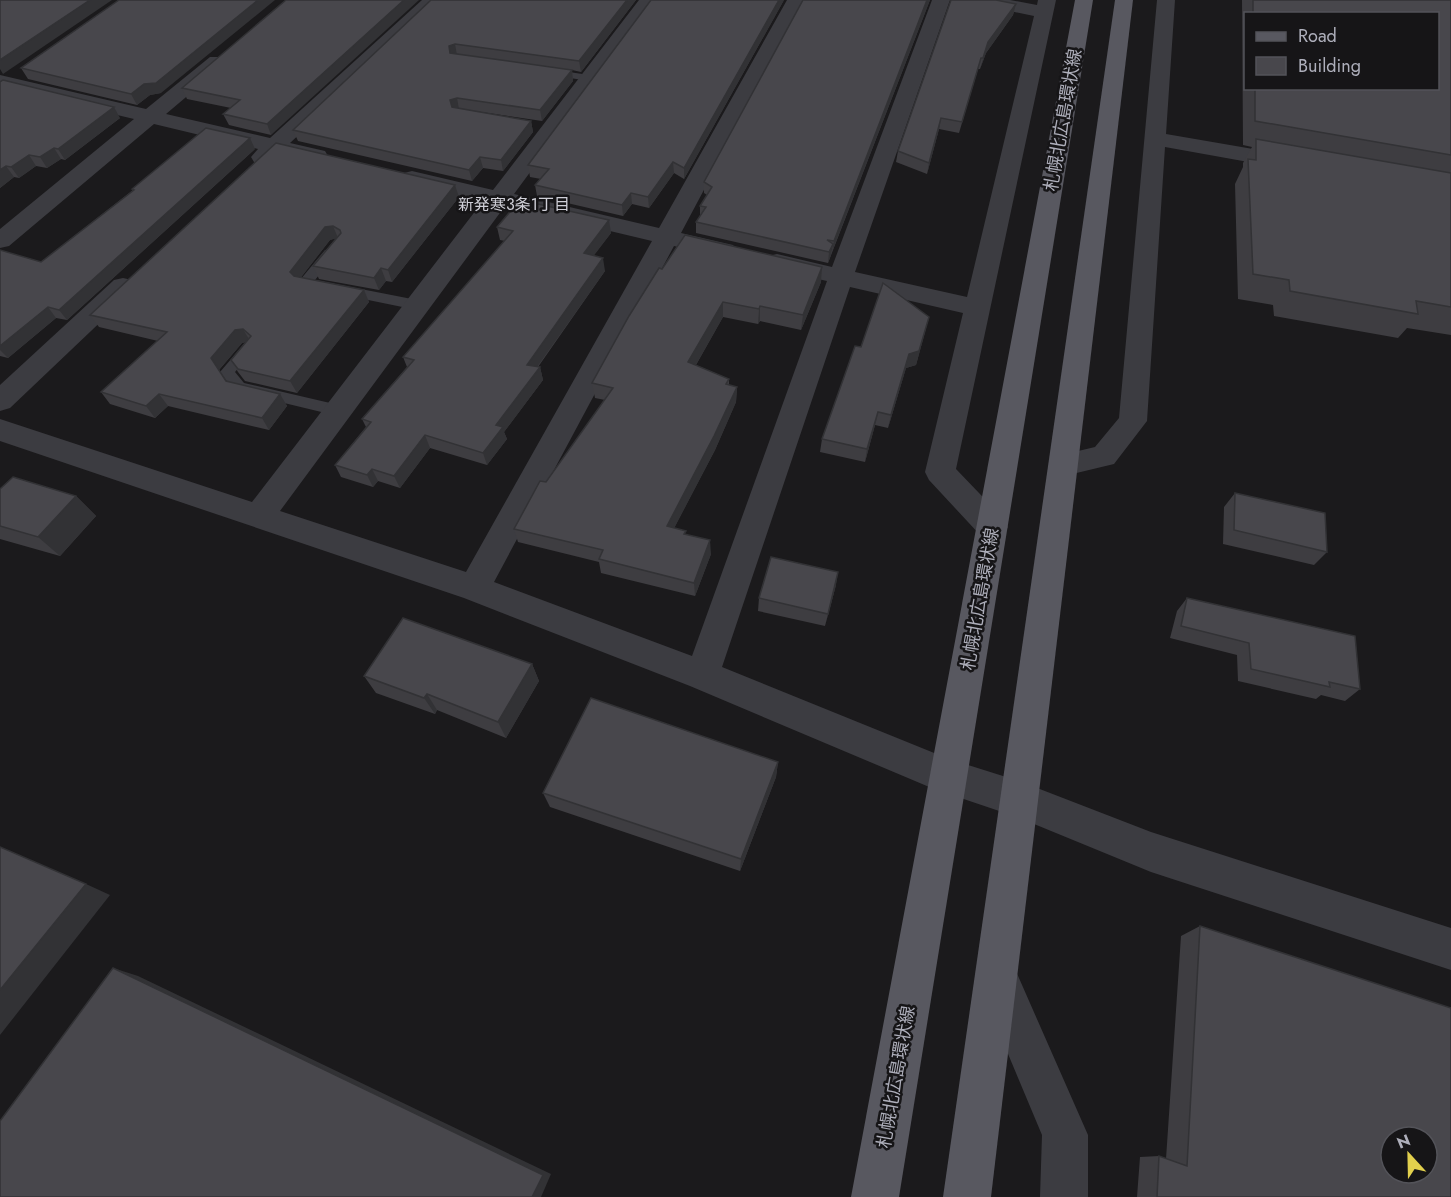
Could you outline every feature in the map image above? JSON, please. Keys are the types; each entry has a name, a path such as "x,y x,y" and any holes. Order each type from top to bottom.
{"main road":[{"name":"札幌北広島環状線","path":"875,1197 1084,0"},
{"path":"967,1197 1124,0"}],"street":[{"path":"249,170 433,0"},
{"path":"474,588 796,0"},
{"path":"702,675 841,277 941,0"},
{"path":"981,0 1045,6 940,472 992,527"},
{"path":"1064,465 1104,456 1133,421 1166,0"},
{"path":"258,517 498,198 544,128 589,78 640,1"},
{"path":"0,241 229,51"},
{"path":"2,84 28,68"},
{"path":"2,84 341,162"},
{"path":"1155,139 1314,167"},
{"path":"386,172 977,308"},
{"path":"0,401 137,273"},
{"path":"0,430 474,588 702,675 948,776 1019,799 1151,852 1451,949"},
{"path":"996,975 1065,1135 1064,1197"}],"lane":[{"path":"534,70 589,78"},
{"path":"337,244 304,283 417,305"},
{"path":"249,348 227,372 239,387 338,410"}],"building":[{"path":"0,0 90,0 0,60"},
{"path":"119,0 258,0 156,83 144,84 131,94 21,68"},
{"path":"286,0 404,0 267,124 223,114 240,100 182,88"},
{"path":"431,0 627,0 579,61 455,44 449,46 450,53 572,70 540,110 457,98 450,100 452,107 531,121 501,160 480,157 469,170 293,130"},
{"path":"651,0 779,0 684,168 673,162 648,197 631,193 622,205 535,185 549,169 528,165"},
{"path":"803,0 927,0 834,241 827,240 833,244 829,252 696,222 706,207 700,206 712,187 704,182"},
{"path":"951,0 996,0 1016,4 988,42 962,122 941,118 929,163 898,151"},
{"path":"1253,0 1451,0 1451,155 1255,121 1255,90 1439,90 1439,12 1253,12"},
{"path":"3,80 114,107 58,149 54,148 40,157 29,155 11,167 6,166 0,170 0,82"},
{"path":"206,128 250,138 59,310 48,307 0,346 0,250 41,262 134,190 132,189"},
{"path":"1256,139 1451,173 1451,307 1416,301 1418,314 1290,291 1289,280 1253,274 1248,159 1256,160"},
{"path":"276,143 455,185 388,270 381,268 374,278 313,266 341,233 333,226 325,227 290,272 294,276 364,290 290,381 238,369 231,360 251,336 243,329 235,330 211,358 226,381 280,394 262,418 159,394 146,406 101,392 167,332 90,315"},
{"path":"520,200 609,220 584,253 603,258 527,365 540,367 496,425 503,427 483,453 425,435 394,476 372,469 367,475 335,465 371,422 362,419 414,360 403,357 513,231 497,227"},
{"path":"685,235 822,267 803,315 760,306 759,309 723,302 688,362 729,379 726,384 737,387 667,526 686,531 684,534 710,540 694,583 599,559 603,550 514,529 540,481 546,482 613,388 592,383 659,268 662,269"},
{"path":"883,283 929,317 919,351 909,354 891,415 878,412 867,449 822,439 855,346 861,347"},
{"path":"13,477 76,496 38,537 0,526 0,489"},
{"path":"1235,493 1325,513 1327,552 1234,530"},
{"path":"771,557 838,572 828,614 759,598"},
{"path":"1187,598 1355,636 1360,689 1329,682 1330,687 1251,669 1249,643 1181,626"},
{"path":"403,618 532,664 498,722 427,694 424,698 364,676"},
{"path":"591,698 778,762 741,859 543,793"},
{"path":"0,847 86,884 0,990"},
{"path":"1200,926 1451,1008 1451,1197 1157,1197 1159,1156 1187,1166"},
{"path":"113,968 543,1175 532,1197 0,1197 0,1121"}],"district":[{"name":"新発寒3条1丁目","path":"514,204"}]}
